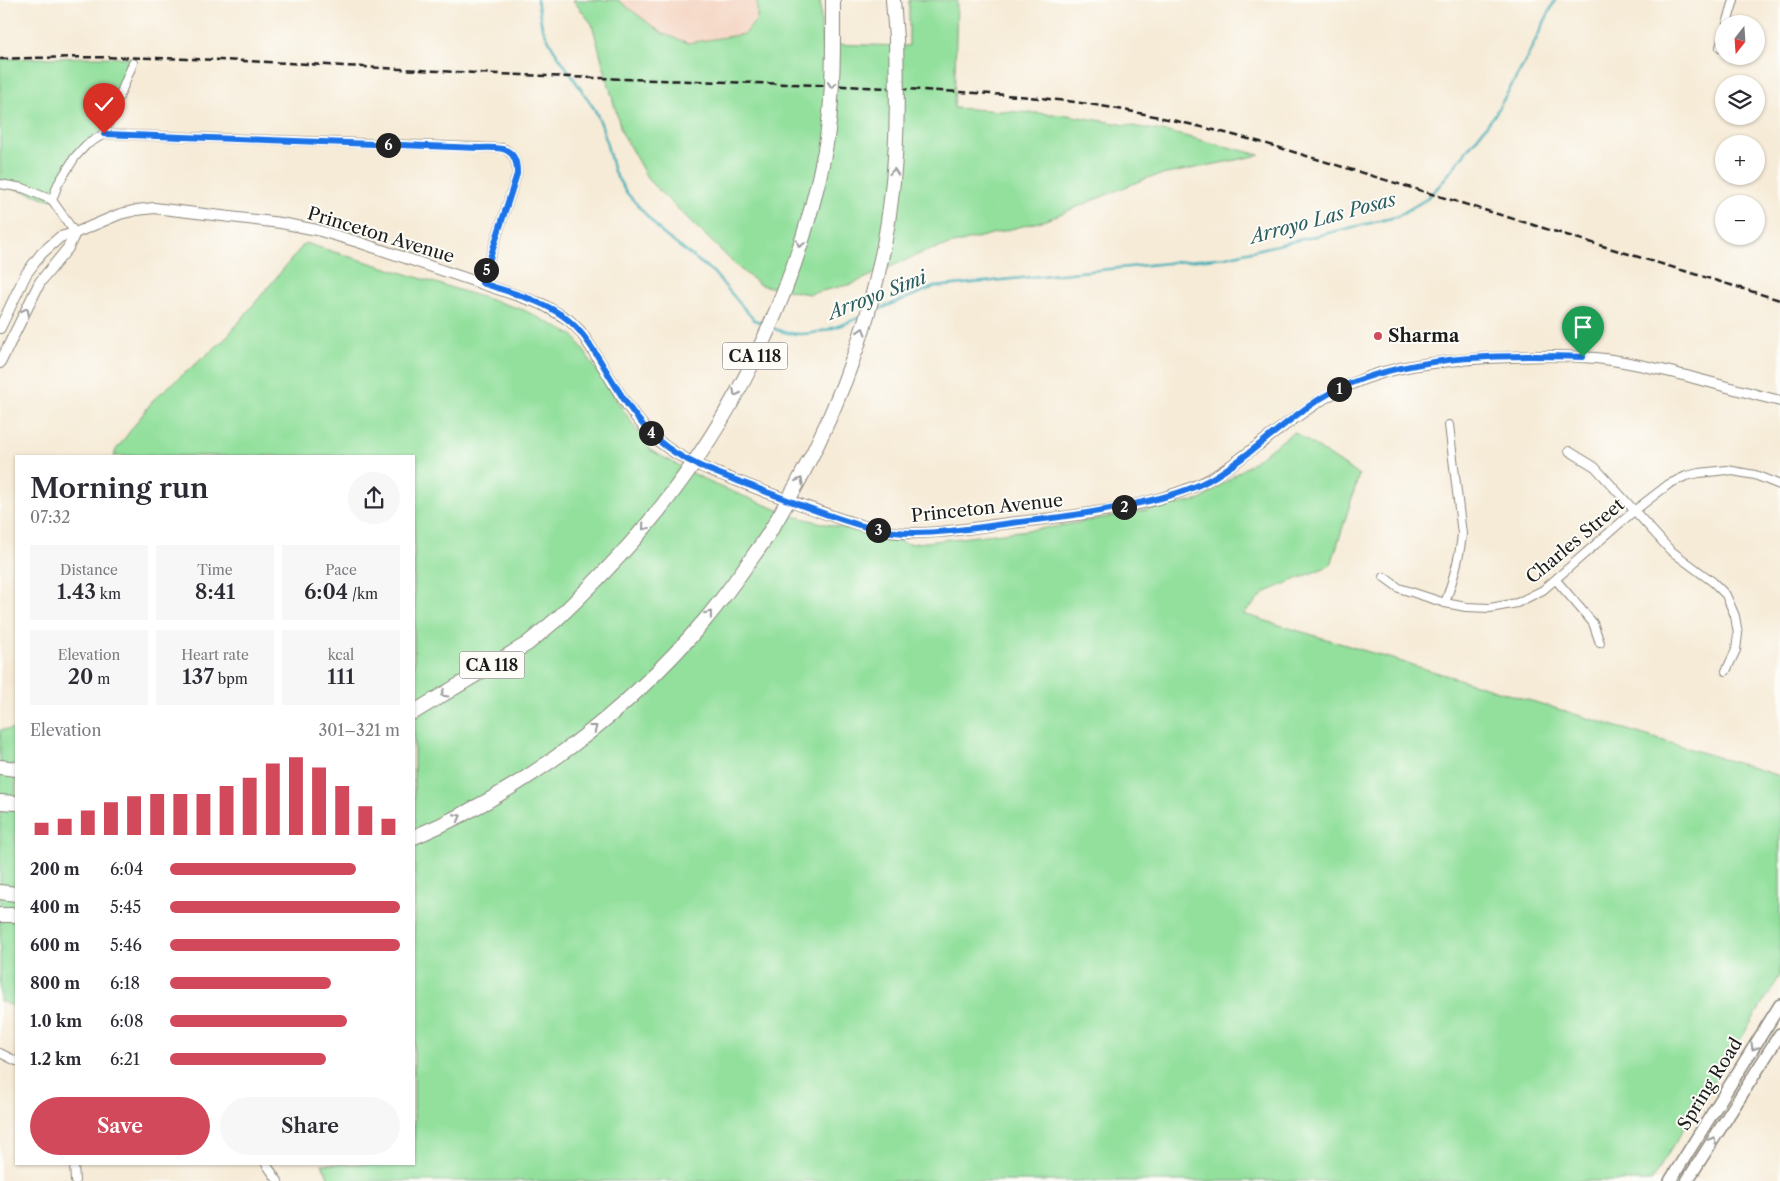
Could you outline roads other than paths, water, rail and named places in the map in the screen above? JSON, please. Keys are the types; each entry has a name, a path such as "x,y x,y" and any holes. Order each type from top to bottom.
{"highway":[{"name":"CA 118","path":"417,708 527,644 558,619 618,557 672,494 702,452 731,404 753,360 791,272 817,184 825,149 833,79 834,0"},
{"path":"415,837 441,826 483,804 566,750 607,718 666,662 734,584 766,538 797,486 826,427 854,358 871,305 888,221 898,117 895,0"},
{"path":"0,767 15,769"},
{"path":"0,802 15,803"},
{"path":"0,892 15,894"},
{"path":"0,915 15,915"}],"main road":[{"name":"Spring Road","path":"1670,1181 1780,1005"},
{"name":"Spring Road","path":"1687,1181 1780,1034"}],"street":[{"path":"1730,15 1734,0"},
{"path":"104,134 133,63"},
{"path":"52,200 58,184 75,157 86,145 104,134 503,148 514,156 517,174 482,283"},
{"path":"0,184 23,188 52,200 75,233 68,248 40,282 0,363"},
{"name":"Princeton Avenue","path":"0,328 26,274 42,254 60,237 75,233 120,214 146,209 170,209 281,223 317,230 542,304 569,320 588,342 636,418 663,445 680,456 707,469 802,506 870,528 914,533 1096,513 1169,496 1206,482 1226,470 1313,404 1347,385 1401,368 1453,360 1506,357 1583,357 1640,366 1780,401"},
{"path":"1445,603 1454,577 1462,534 1449,425"},
{"path":"1569,451 1594,467 1670,550 1713,582 1729,600 1735,616 1738,634 1736,650 1726,671"},
{"name":"Charles Street","path":"1384,577 1399,588 1445,603 1474,608 1490,608 1517,603 1536,595 1556,580 1634,511 1668,484 1698,473 1721,470 1764,477 1780,485"},
{"path":"1556,580 1593,623 1600,643"},
{"path":"0,1053 15,1060"},
{"path":"74,1165 75,1181"},
{"path":"267,1165 278,1181"}],"waterway":[{"name":"Arroyo Simi","path":"537,0 542,27 553,48 595,110 602,126 614,172 626,192 663,234 713,272 754,320 765,324"},
{"name":"Arroyo Las Posas","path":"872,312 934,287 1226,257 1396,217 1425,200 1439,186 1494,116 1524,64 1555,0"},
{"name":"Arroyo Simi","path":"775,329 796,334 807,334 840,326 860,317"}],"railway":[{"path":"0,59 65,57 196,59 571,77 905,89 1020,96 1084,103 1162,118 1264,143 1780,300"}],"place":[{"name":"Sharma","path":"1378,336"}]}
